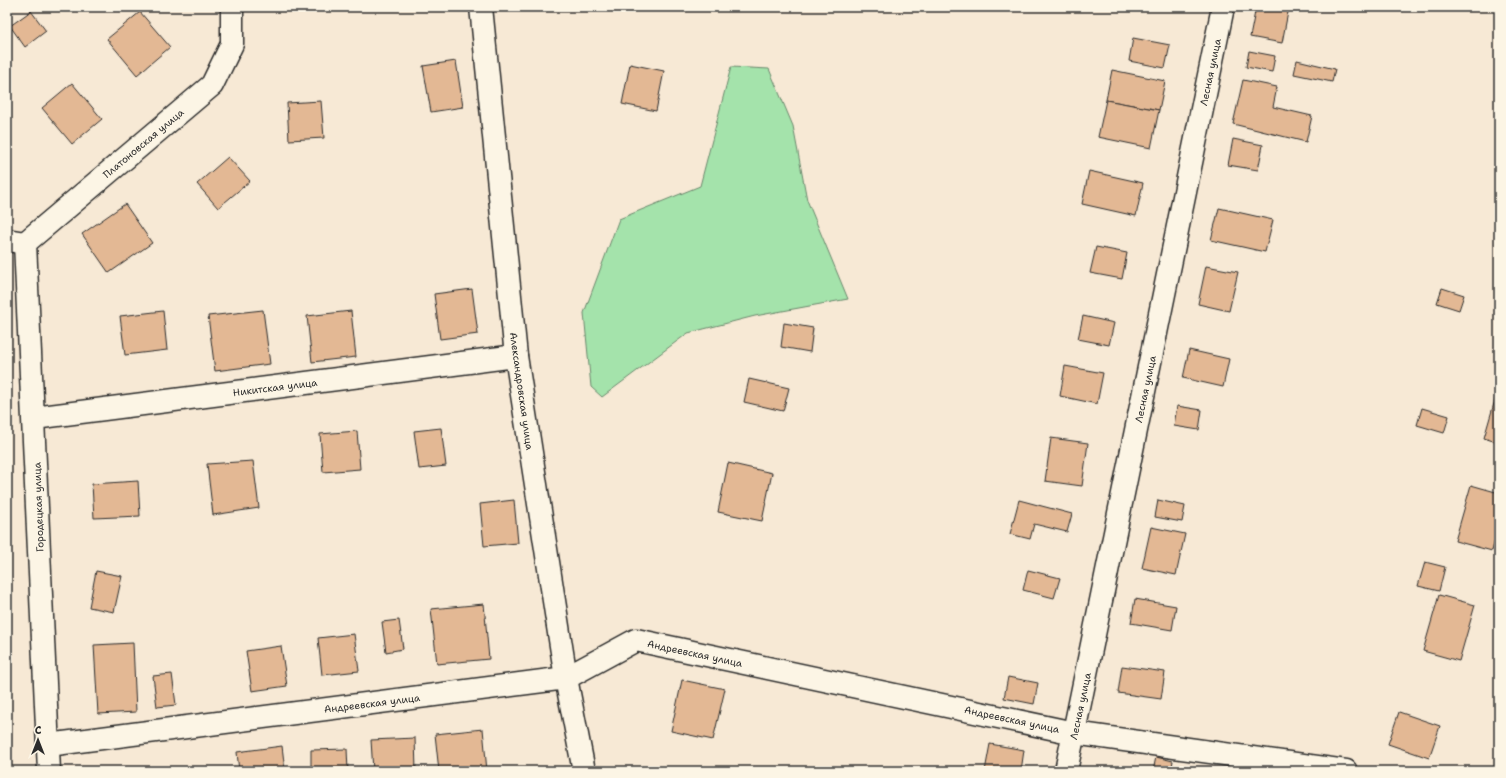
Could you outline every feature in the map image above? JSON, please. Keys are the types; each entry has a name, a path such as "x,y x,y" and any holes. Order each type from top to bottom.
{"street":[{"name":"Платоновская улица","path":"16,241 212,85 232,44 232,7"},
{"name":"Александровская улица","path":"481,7 516,356 566,678 584,771"},
{"name":"Лесная улица","path":"1066,771 1223,7"},
{"name":"Городецкая улица","path":"16,241 34,418 49,771"},
{"name":"Никитская улица","path":"34,418 516,356"},
{"name":"Андреевская улица","path":"48,745 566,678 636,640 1074,732 1346,771"}],"green space":[{"path":"731,67 769,69 793,126 807,200 848,299 755,316 688,333 602,397 591,387 584,313 619,219 700,186"}],"building":[{"path":"1256,7 1289,7 1282,43 1250,37"},
{"path":"31,11 46,31 25,47 10,26"},
{"path":"140,12 170,47 137,75 107,39"},
{"path":"1133,38 1170,45 1165,68 1129,61"},
{"path":"1249,51 1275,56 1272,72 1246,67"},
{"path":"1297,60 1335,69 1332,82 1294,74"},
{"path":"456,61 463,107 431,112 423,66"},
{"path":"630,64 664,71 656,111 622,104"},
{"path":"1112,70 1165,81 1159,110 1106,100"},
{"path":"1243,80 1277,87 1273,107 1312,116 1306,142 1233,124"},
{"path":"72,83 102,119 72,144 42,108"},
{"path":"1106,100 1159,110 1151,148 1098,137"},
{"path":"321,101 324,138 289,140 287,103"},
{"path":"1233,139 1263,145 1258,170 1228,165"},
{"path":"228,157 250,181 218,208 197,184"},
{"path":"1089,171 1143,183 1136,216 1082,204"},
{"path":"125,204 152,243 109,273 82,234"},
{"path":"1219,208 1273,220 1265,252 1211,240"},
{"path":"1096,247 1127,253 1122,279 1090,273"},
{"path":"1206,266 1238,272 1229,311 1198,304"},
{"path":"1442,288 1464,295 1459,310 1437,303"},
{"path":"472,289 478,334 440,339 434,294"},
{"path":"263,310 270,364 215,371 208,316"},
{"path":"163,311 167,350 125,355 120,316"},
{"path":"351,311 356,357 312,362 307,316"},
{"path":"1083,316 1114,323 1109,345 1078,339"},
{"path":"784,323 813,328 810,352 781,347"},
{"path":"1189,350 1229,359 1223,387 1183,378"},
{"path":"1065,366 1103,373 1097,404 1060,396"},
{"path":"749,379 789,388 783,411 744,402"},
{"path":"1499,386 1499,443 1484,438"},
{"path":"1177,406 1202,410 1199,430 1174,426"},
{"path":"1422,408 1449,416 1444,433 1417,425"},
{"path":"441,428 446,466 419,469 414,431"},
{"path":"357,431 360,469 323,472 320,434"},
{"path":"1051,438 1088,443 1082,486 1045,481"},
{"path":"253,461 259,508 213,515 207,464"},
{"path":"728,463 772,473 762,521 718,512"},
{"path":"138,481 140,516 94,518 92,484"},
{"path":"1471,485 1499,493 1499,525 1492,551 1455,541"},
{"path":"514,500 518,543 484,546 480,504"},
{"path":"1019,500 1072,514 1067,532 1034,524 1030,539 1010,534"},
{"path":"1158,500 1185,506 1182,522 1155,517"},
{"path":"1151,527 1185,534 1176,575 1142,568"},
{"path":"1425,562 1445,567 1439,591 1418,586"},
{"path":"1028,570 1060,578 1054,598 1023,590"},
{"path":"96,571 122,576 114,612 89,607"},
{"path":"1439,595 1475,605 1459,661 1423,651"},
{"path":"1135,599 1176,606 1172,630 1131,623"},
{"path":"484,604 489,659 437,664 431,609"},
{"path":"399,620 403,649 386,652 382,622"},
{"path":"354,634 359,671 322,675 318,638"},
{"path":"133,643 136,712 98,714 94,645"},
{"path":"281,646 287,686 252,691 246,651"},
{"path":"1122,666 1165,672 1161,699 1118,693"},
{"path":"172,674 176,705 157,707 153,676"},
{"path":"1008,677 1038,683 1034,704 1004,698"},
{"path":"682,680 725,689 713,740 671,731"},
{"path":"1399,712 1440,726 1429,758 1388,744"},
{"path":"483,729 487,771 439,771 435,734"},
{"path":"415,738 416,771 373,771 371,740"},
{"path":"990,744 1024,750 1021,771 985,771"},
{"path":"282,746 285,771 239,771 237,752"},
{"path":"347,749 348,771 311,771 311,750"},
{"path":"1156,757 1173,761 1171,771 1153,771"}]}
